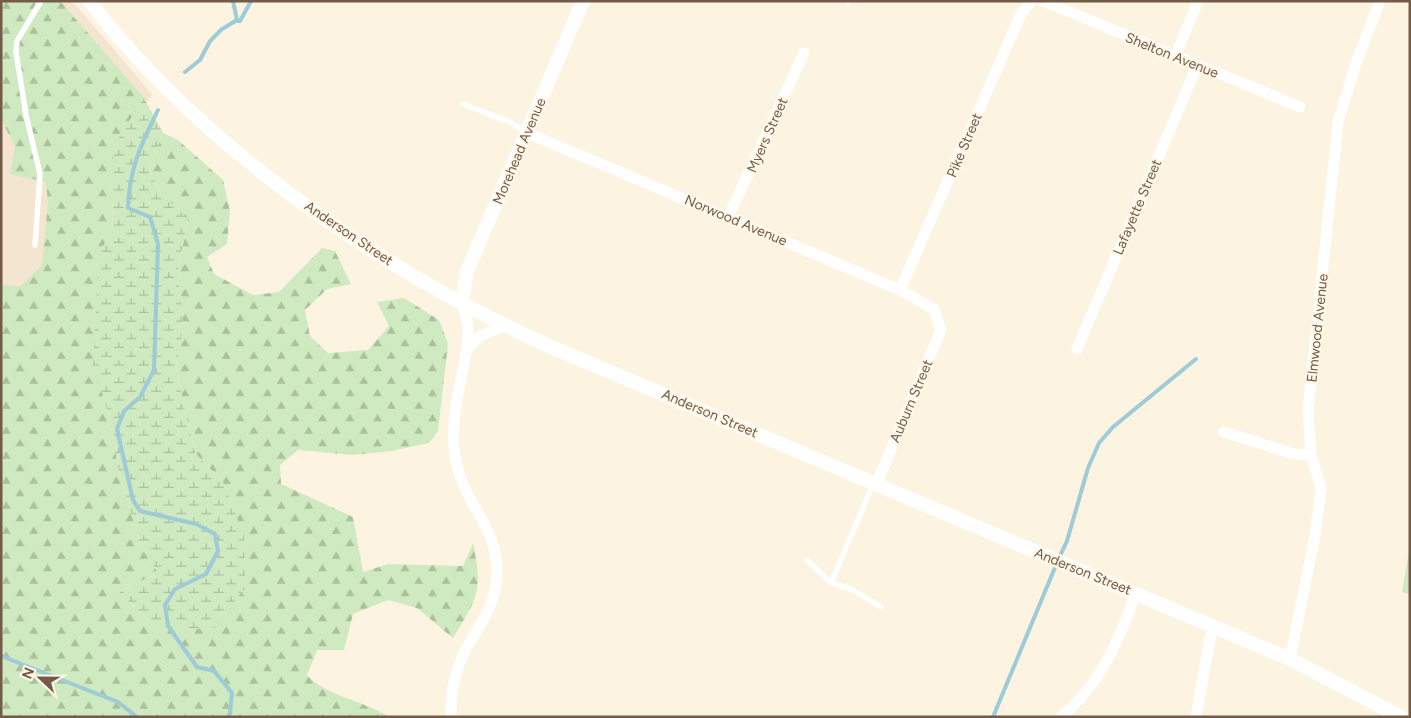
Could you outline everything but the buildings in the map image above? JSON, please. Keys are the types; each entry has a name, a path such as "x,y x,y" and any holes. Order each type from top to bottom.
{"street":[{"name":"Anderson Street","path":"89,1 164,85 247,161 354,239 421,282 462,302 504,326 1290,659 1401,717"},
{"name":"Morehead Avenue","path":"462,302 467,271 584,1"},
{"name":"Pike Street","path":"900,290 1020,14 1030,1"},
{"name":"Shelton Avenue","path":"1044,1 1175,57 1300,107"},
{"path":"1175,57 1198,1"},
{"name":"Elmwood Avenue","path":"1290,659 1315,536 1321,488 1311,455 1308,411 1338,122 1357,60 1380,1"},
{"name":"Myers Street","path":"728,217 804,53"},
{"name":"Lafayette Street","path":"1077,349 1197,66"},
{"name":"Norwood Avenue","path":"527,133 900,290 934,309 938,316"},
{"path":"451,717 454,680 468,647 491,607 497,577 495,546 459,474 454,454 452,427 466,352 468,325 462,302"},
{"name":"Auburn Street","path":"875,484 941,330 938,316"},
{"path":"466,352 480,336 504,326"},
{"path":"1224,432 1294,454 1311,455"},
{"path":"1061,717 1074,706 1109,658 1136,593"},
{"path":"1196,717 1210,638 1214,627"}],"lane":[{"path":"36,245 40,174 26,115 16,52 17,41 41,1"},
{"path":"463,104 512,123 527,133"},
{"path":"831,583 875,484"},
{"path":"807,560 831,583 851,589 881,607"}],"shaded area":[{"path":"1,1 72,1 152,94 124,137 80,339 1,295"}],"green space":[{"path":"1,1 60,1 144,98 118,139 111,167 113,233 99,251 98,299 108,412 119,471 140,543 158,573 119,592 153,625 223,482 195,453 176,371 183,326 178,269 188,220 159,191 149,168 163,133 178,140 223,180 230,211 227,244 207,257 214,274 253,295 279,292 322,248 335,251 351,284 327,289 305,310 310,336 328,353 368,350 389,326 377,302 404,298 439,320 448,344 438,431 429,443 391,451 352,455 298,450 280,465 281,484 353,517 363,572 388,564 463,566 473,543 478,572 476,593 468,613 453,638 417,608 388,600 353,614 344,650 317,650 307,675 324,688 386,715 384,717 1,717 1,285 21,286 42,265 48,203 46,182 10,174 15,146 1,119"},
{"path":"144,98 163,133 149,168 159,191 188,219 178,269 183,326 176,371 195,453 223,482 244,535 245,588 213,630 153,625 119,592 158,573 140,543 119,471 108,412 93,366 99,251 113,233 111,167 118,139"},
{"path":"1410,546 1410,594 1402,592"}],"waterway":[{"path":"185,72 200,60 210,41 222,29 237,20 233,1"},
{"path":"235,21 240,21 251,1"},
{"path":"158,110 141,146 133,169 128,208 150,217 158,244 154,370 140,397 124,411 117,429 133,500 140,511 196,524 215,534 218,551 206,574 175,589 165,605 168,626 197,667 214,671 232,693 228,717"},
{"path":"1059,558 1067,541 1088,468 1099,443 1113,427 1196,359"},
{"path":"993,717 1056,565"},
{"path":"1,656 118,702 137,717"}]}
